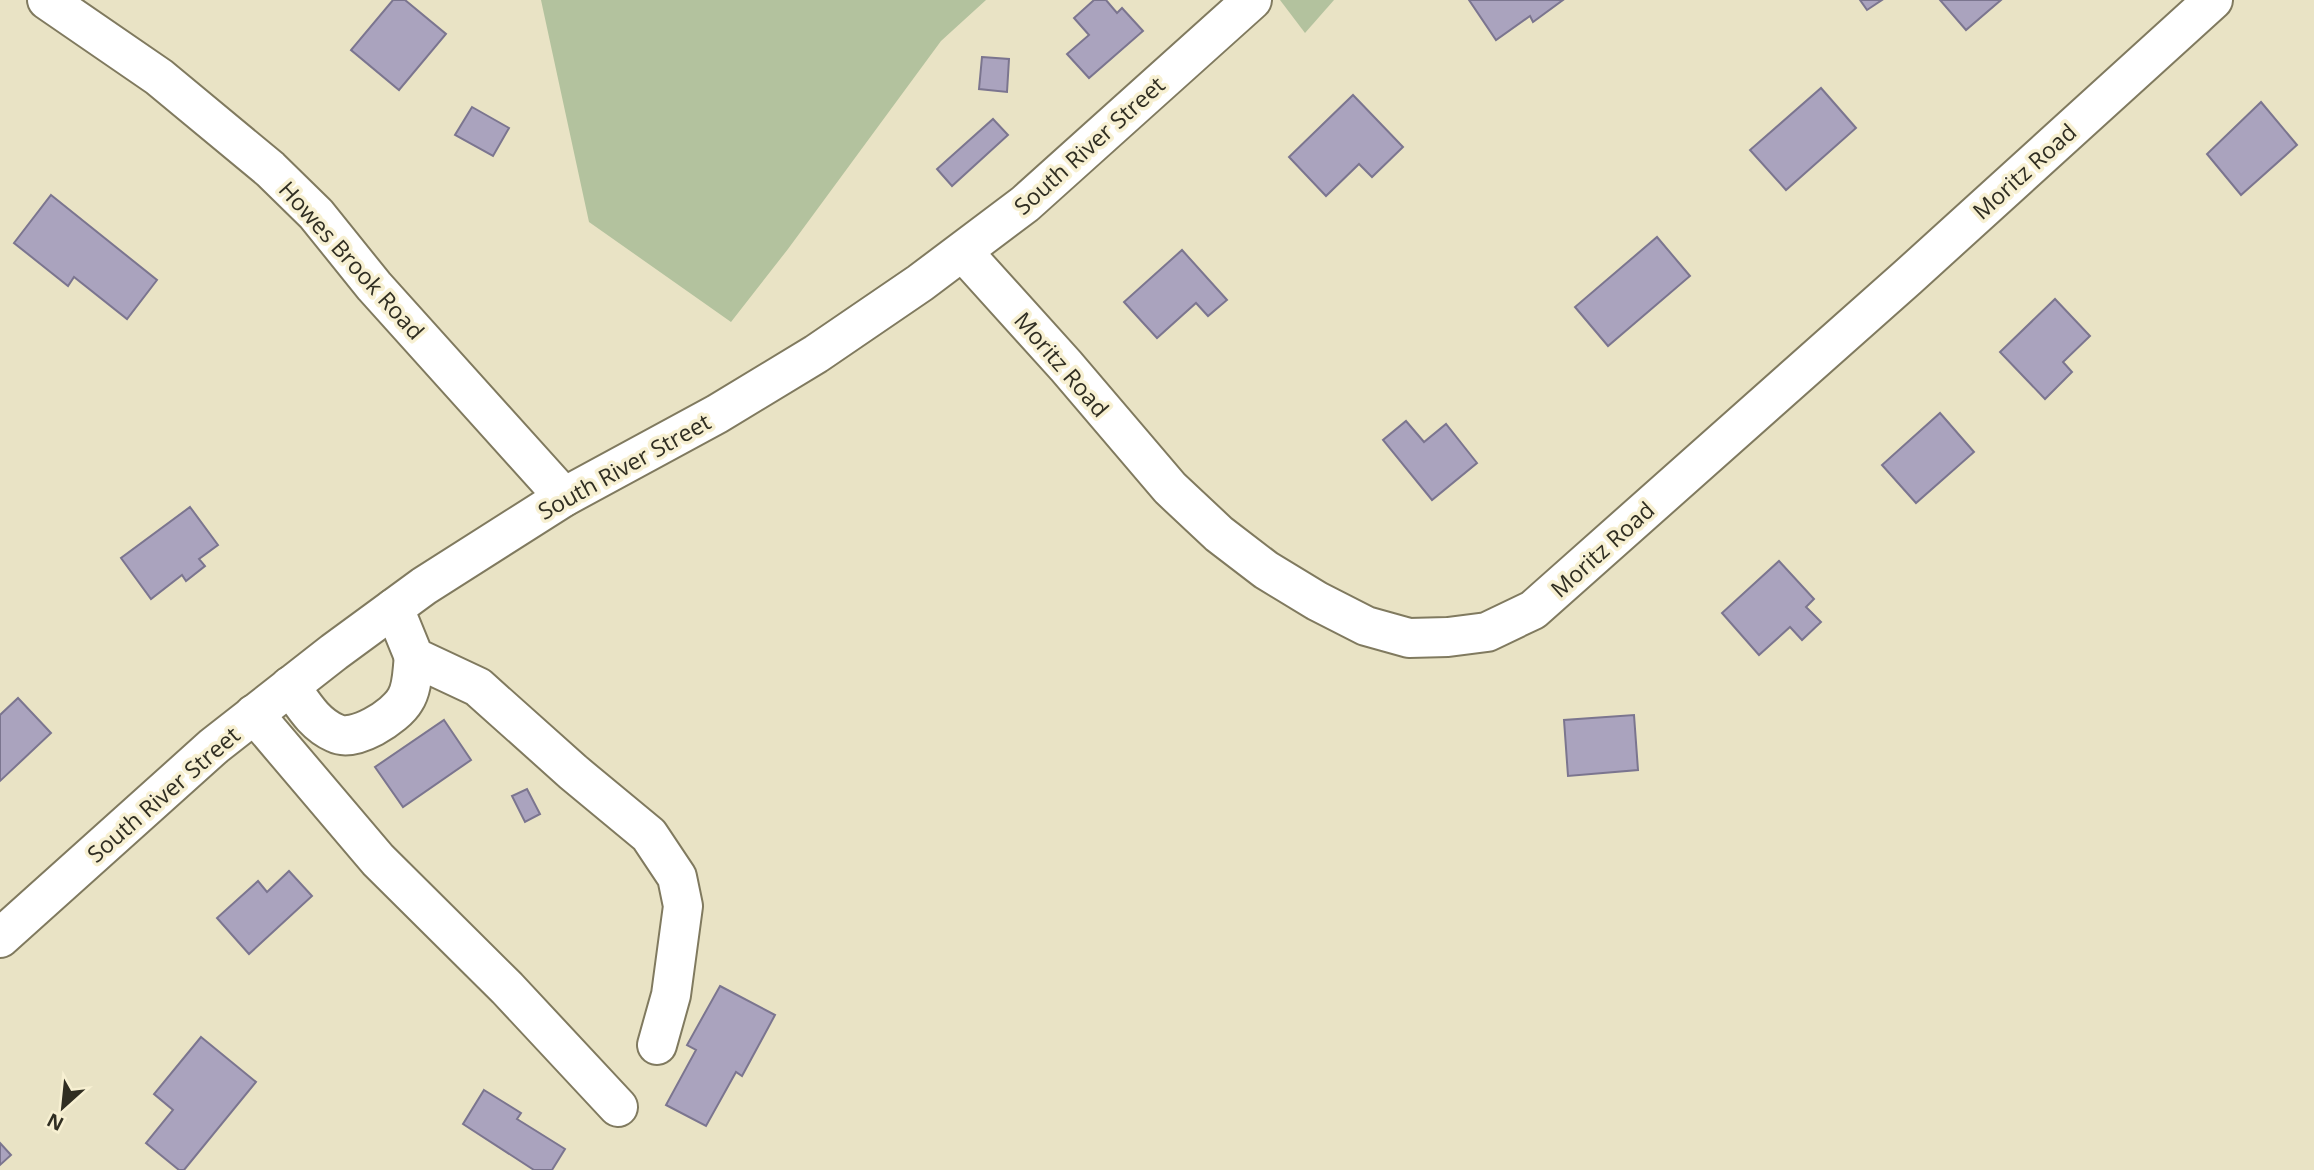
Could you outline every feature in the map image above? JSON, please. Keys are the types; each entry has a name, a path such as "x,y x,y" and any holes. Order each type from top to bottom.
{"street":[{"name":"Howes Brook Road","path":"47,0 159,77 270,169 316,214 374,286 564,497"},
{"name":"South River Street","path":"0,939 214,746 394,608 564,497 717,414 817,354 963,252 1025,204 1252,0"},
{"name":"Moritz Road","path":"963,252 1066,366 1170,488 1219,534 1266,570 1317,601 1366,626 1398,635 1409,638 1448,637 1487,632 1533,610 1908,277 2213,0"},
{"path":"290,686 318,724 338,736 381,724 405,700 414,657 394,608"},
{"path":"414,657 478,687 573,772 649,835 677,877 683,906 671,995 657,1045"},
{"path":"254,714 378,860 507,988 618,1107"}],"green space":[{"path":"541,0 986,0 941,41 731,322 589,222"},
{"path":"1280,0 1334,0 1305,33"}],"building":[{"path":"393,0 405,0 446,34 399,90 351,50"},
{"path":"1094,0 1106,0 1117,13 1122,8 1143,31 1089,78 1067,54 1089,35 1074,18"},
{"path":"1469,0 1563,0 1533,22 1530,16 1496,40"},
{"path":"1860,0 1882,0 1867,10"},
{"path":"1940,0 2001,0 1966,30"},
{"path":"982,57 1009,59 1007,92 979,89"},
{"path":"1821,88 1856,128 1786,190 1750,150"},
{"path":"1353,95 1403,147 1372,177 1359,164 1326,196 1289,157"},
{"path":"2261,102 2297,145 2241,195 2207,154"},
{"path":"472,107 509,128 493,156 455,135"},
{"path":"993,119 1008,135 952,186 937,169"},
{"path":"51,195 157,280 127,319 74,277 68,286 14,243"},
{"path":"1657,237 1690,276 1608,346 1575,307"},
{"path":"1182,250 1227,300 1208,316 1196,303 1157,338 1124,302"},
{"path":"2055,299 2090,336 2063,362 2072,372 2045,399 2000,352"},
{"path":"1940,413 1974,452 1916,503 1882,465"},
{"path":"1406,421 1424,442 1446,424 1477,463 1432,500 1383,440"},
{"path":"190,507 218,545 199,559 205,566 186,581 182,575 151,599 121,558"},
{"path":"1779,561 1814,599 1806,607 1821,622 1802,640 1790,627 1759,655 1722,613"},
{"path":"18,698 51,733 0,781 0,715"},
{"path":"1634,715 1638,770 1568,776 1564,720"},
{"path":"444,720 471,760 403,807 375,767"},
{"path":"527,789 540,814 525,822 512,796"},
{"path":"289,871 312,896 249,954 217,918 258,881 267,892"},
{"path":"720,986 775,1015 742,1076 736,1072 706,1126 666,1105 696,1050 687,1045"},
{"path":"201,1037 256,1082 184,1170 179,1170 146,1143 173,1110 154,1094"},
{"path":"484,1090 521,1113 517,1119 565,1149 552,1170 534,1170 463,1124"},
{"path":"0,1143 11,1155 0,1165"}]}
